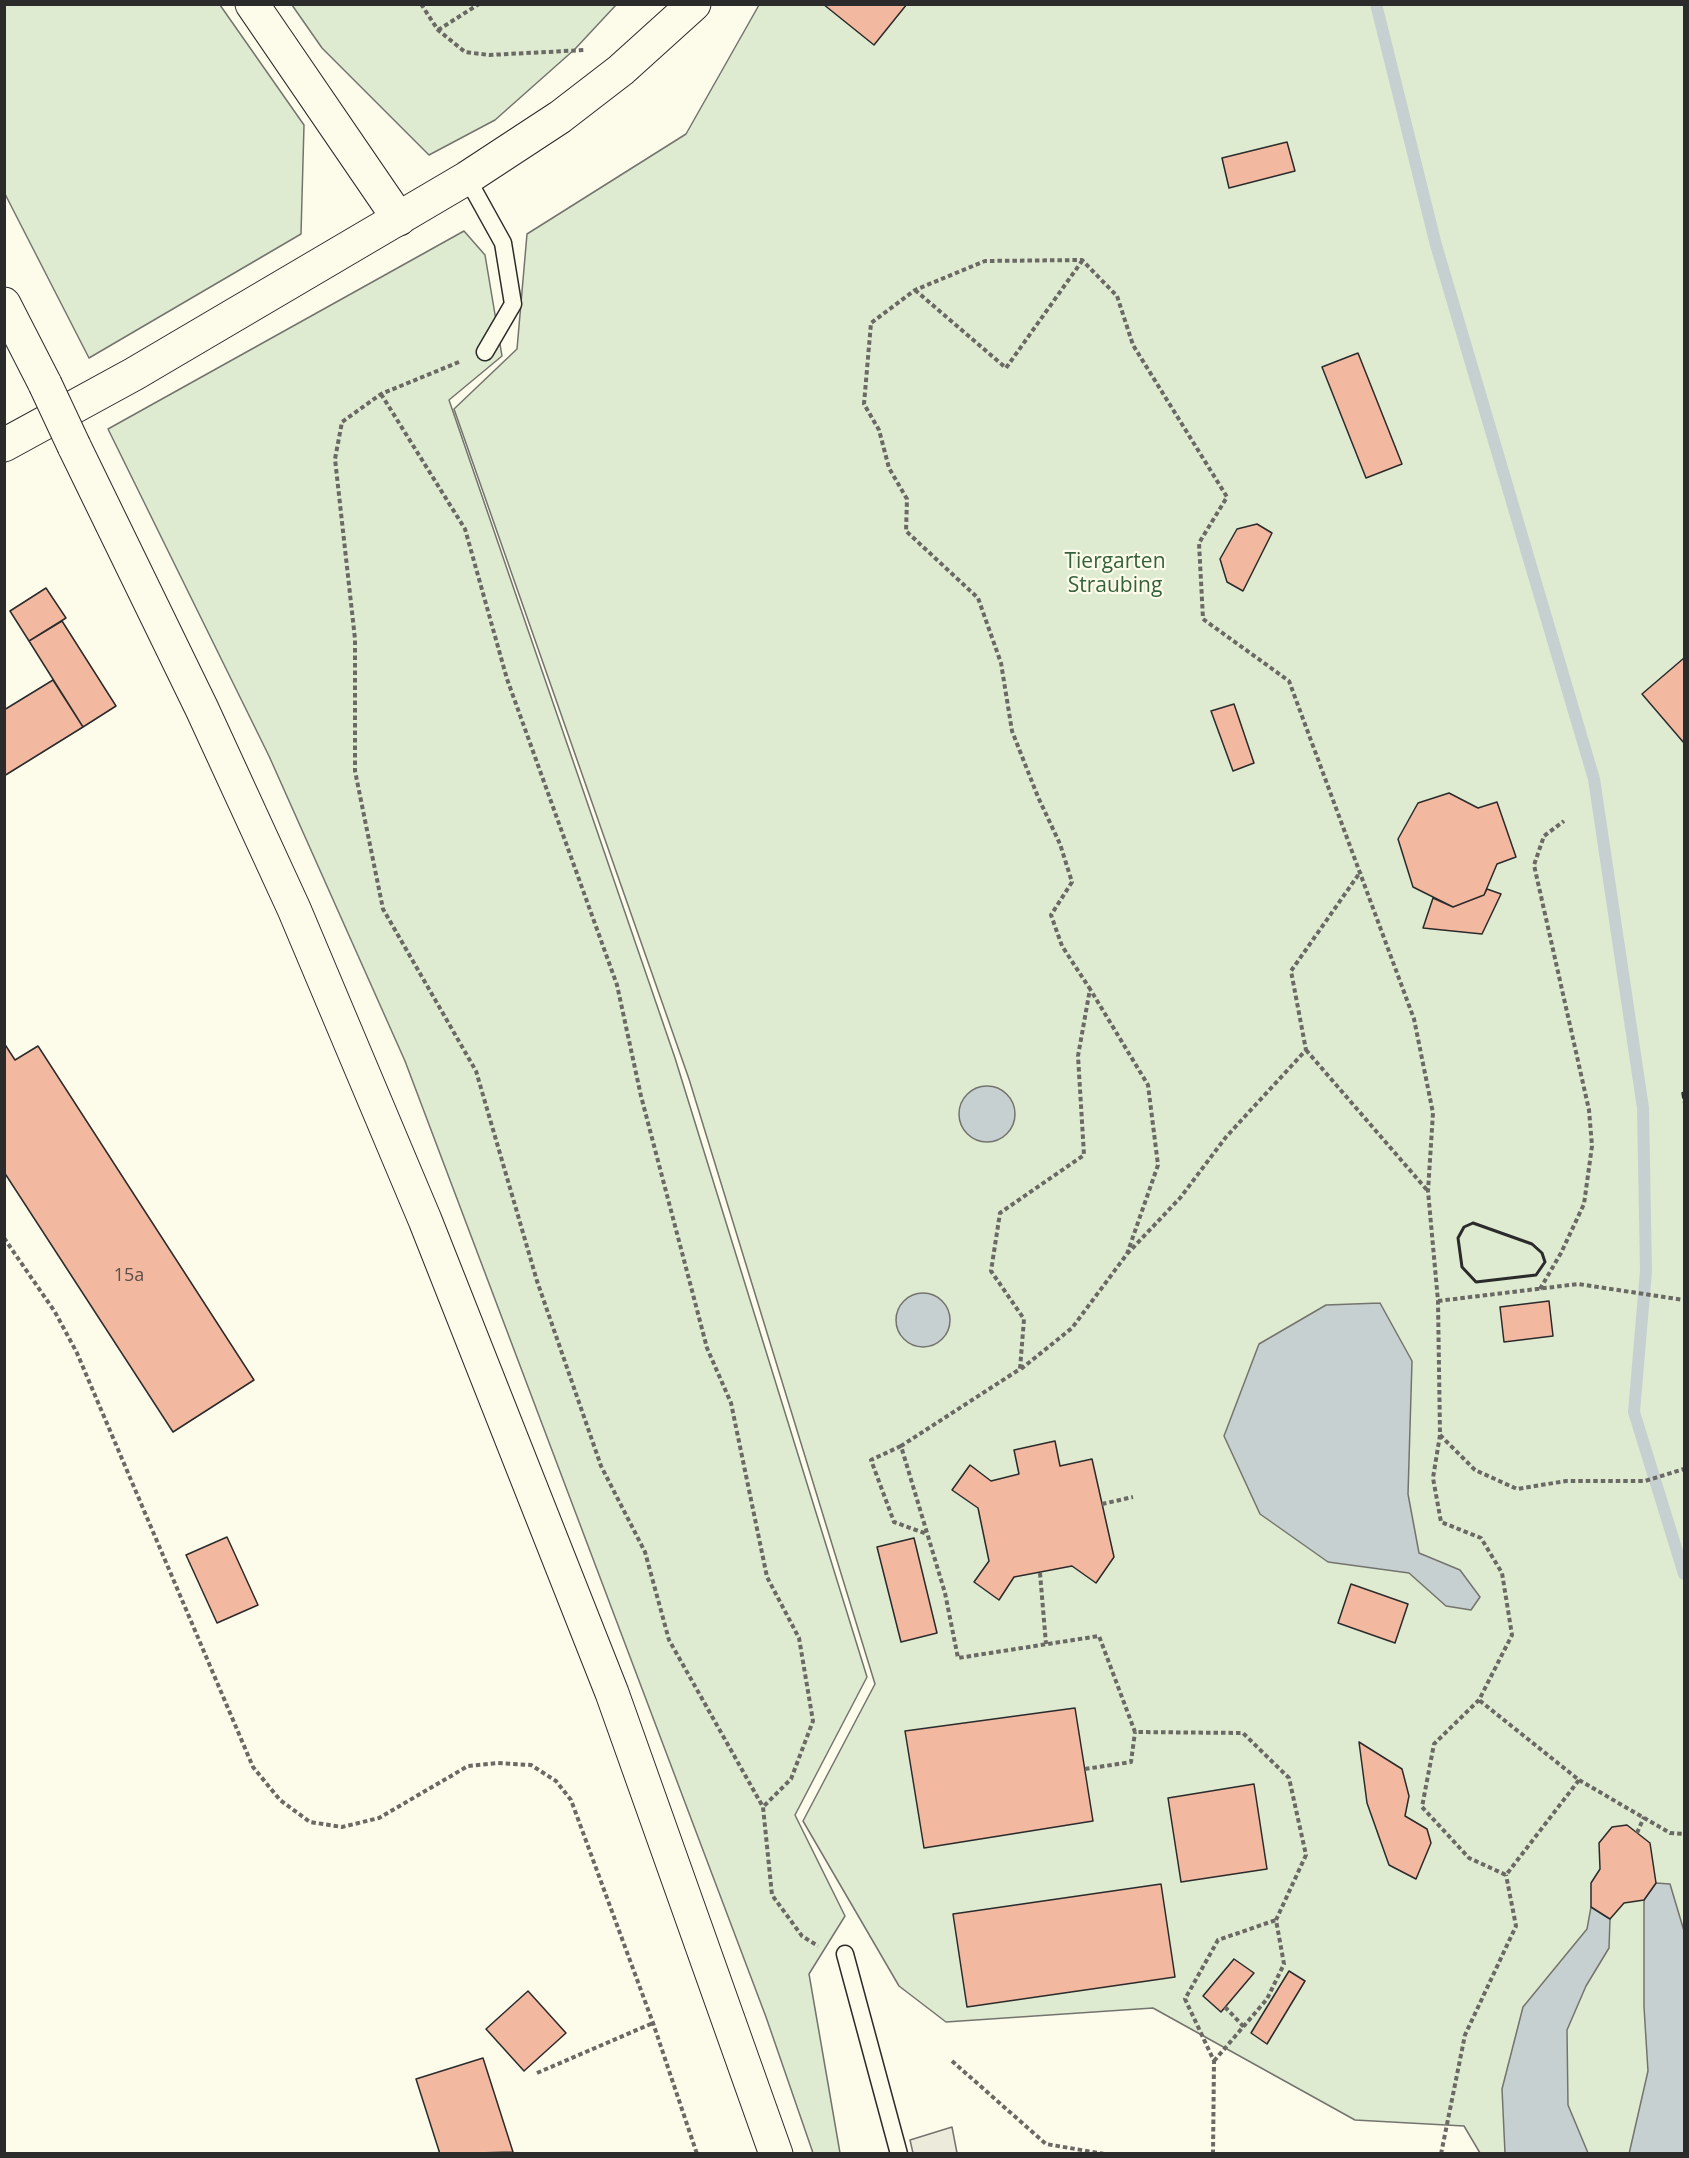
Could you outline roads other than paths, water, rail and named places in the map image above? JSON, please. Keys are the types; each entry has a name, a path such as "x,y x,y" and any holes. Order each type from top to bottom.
{"main road":[{"path":"252,4 399,219"},
{"path":"4,445 134,374 467,178 560,117 621,70 694,4"},
{"path":"4,304 202,709 294,909 425,1220 612,1693 776,2154"}],"lane":[{"path":"467,178 503,243 513,304 485,352"},
{"path":"845,1954 900,2154"}],"waterway":[{"path":"1376,4 1436,245 1594,779 1643,1108 1646,1271 1634,1412 1684,1574"}],"park label":[{"name":"Tiergarten Straubing","path":"1115,574"}]}
